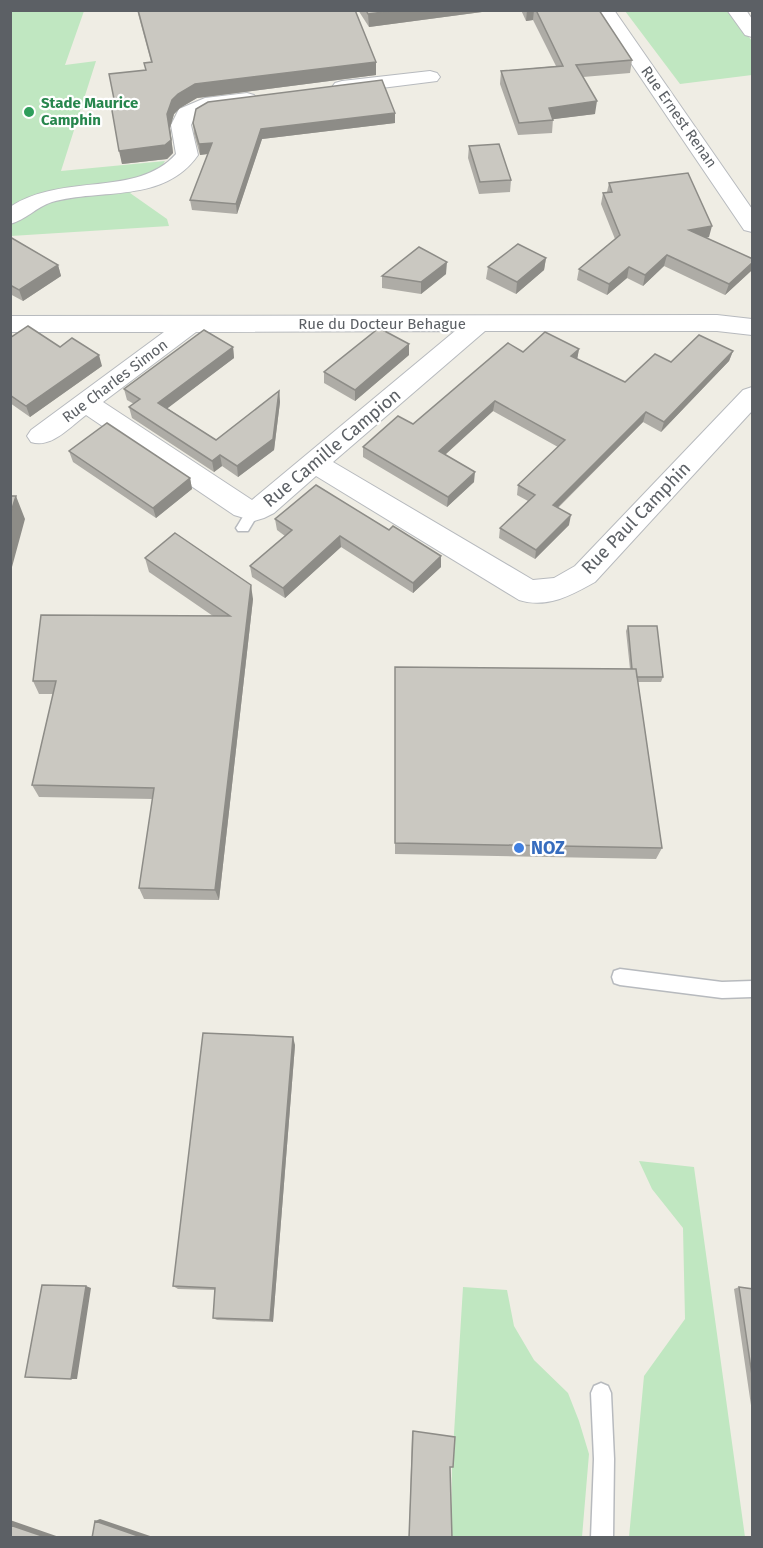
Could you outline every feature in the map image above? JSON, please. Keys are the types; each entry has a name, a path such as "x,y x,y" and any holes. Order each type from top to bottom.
{"street":[{"name":"Rue Ernest Renan","path":"604,10 753,225"},
{"path":"736,10 753,31"},
{"path":"318,90 430,77"},
{"path":"10,217 40,199 89,189 138,185 162,179 180,166 187,155 181,125 183,116 192,108 205,104 272,96"},
{"name":"Rue du Docteur Behague","path":"10,324 717,322 753,327"},
{"name":"Rue Camille Campion","path":"86,403 244,508 249,520 480,323"},
{"name":"Rue Charles Simon","path":"40,436 189,325"},
{"name":"Rue Paul Camphin","path":"315,463 529,592 559,589 585,574 753,396"}],"lane":[{"path":"620,976 722,990 753,989"},
{"path":"601,1393 604,1460 602,1538"}],"green space":[{"path":"11,11 84,11 65,65 96,61 61,171 165,161 152,183 130,193 167,219 169,226 11,236"},
{"path":"625,11 728,11 752,41 752,75 680,84"},
{"path":"639,1161 694,1167 745,1537 629,1537 644,1376 685,1319 683,1228 652,1189"},
{"path":"463,1287 507,1290 514,1326 534,1360 568,1393 589,1454 582,1537 451,1538 452,1466"}],"building":[{"path":"138,10 355,10 376,62 195,84 172,100 167,114 171,140 165,145 119,151 110,99 114,99 109,74 146,70 144,63 152,62"},
{"path":"366,10 399,10 368,14"},
{"path":"536,10 599,10 632,60 576,65 597,101 549,108 553,120 519,123 501,71 563,66"},
{"path":"382,80 395,113 261,129 236,204 190,200 212,143 199,144 193,123 196,109 208,102"},
{"path":"499,144 511,180 480,182 469,146"},
{"path":"688,173 712,226 689,230 753,259 753,262 729,284 667,255 645,275 629,267 609,284 579,269 620,235 603,193 612,192 609,183"},
{"path":"10,237 58,265 19,290 10,285"},
{"path":"518,244 546,258 517,282 488,267"},
{"path":"419,247 447,262 421,282 382,276"},
{"path":"28,326 60,347 72,338 99,355 26,406 10,395 10,338"},
{"path":"379,328 409,344 355,390 324,372"},
{"path":"204,330 233,347 158,403 216,440 279,391 273,439 237,466 220,455 212,461 129,407 140,399 124,389"},
{"path":"545,332 579,349 571,356 625,382 655,354 671,362 699,335 733,351 664,422 646,412 553,505 571,515 536,550 500,528 535,495 518,485 565,440 495,401 439,451 475,472 448,497 363,447 398,416 413,424 508,343 523,352"},
{"path":"107,423 190,478 153,508 69,451"},
{"path":"316,485 389,530 393,526 441,556 413,583 340,536 283,588 250,566 292,530 275,519"},
{"path":"10,496 16,496 10,515"},
{"path":"175,533 251,585 215,890 139,888 154,788 32,785 56,681 33,681 41,615 230,616 145,558"},
{"path":"628,626 657,626 663,677 637,677 636,669 632,669"},
{"path":"395,667 636,669 662,848 395,843"},
{"path":"203,1033 293,1037 270,1320 213,1318 215,1288 173,1286"},
{"path":"42,1285 86,1286 71,1379 25,1377"},
{"path":"739,1287 753,1289 753,1382"},
{"path":"413,1431 455,1437 453,1467 450,1467 452,1538 409,1538"},
{"path":"95,1521 144,1538 92,1538"},
{"path":"10,1525 48,1538 10,1538"}],"place":[{"name":"Stade Maurice Camphin","path":"29,112"},
{"name":"NOZ","path":"519,848"}]}
